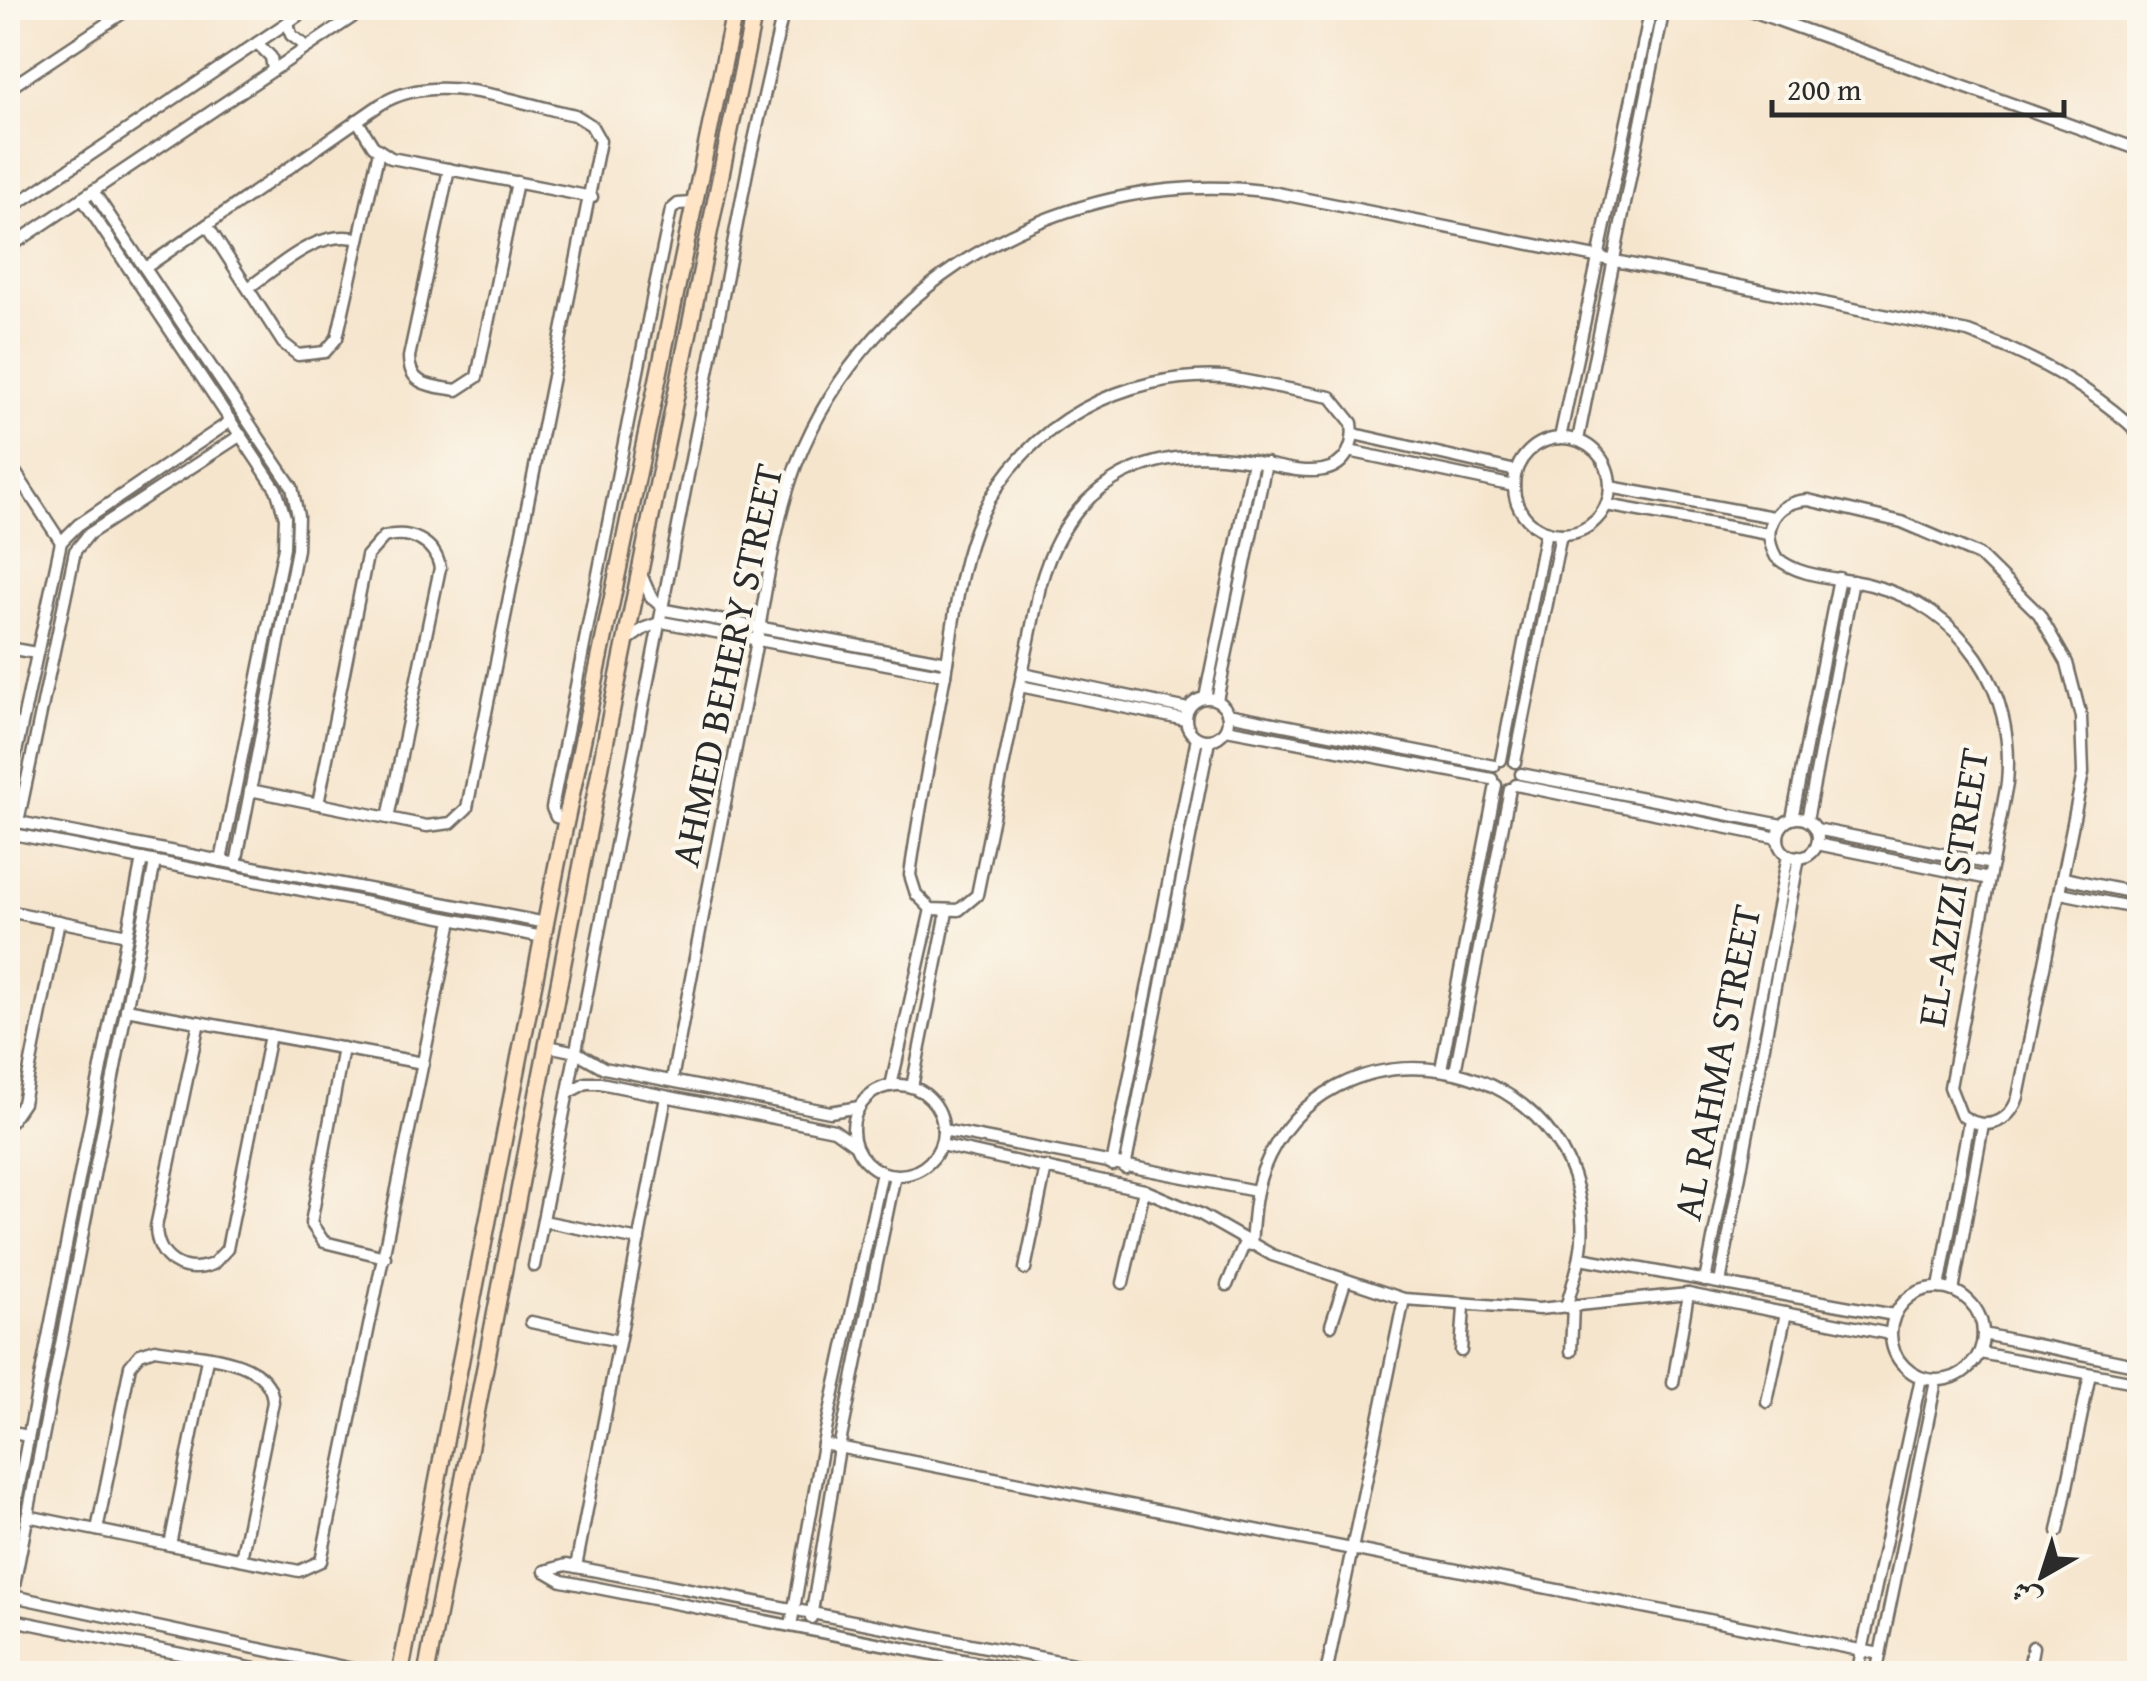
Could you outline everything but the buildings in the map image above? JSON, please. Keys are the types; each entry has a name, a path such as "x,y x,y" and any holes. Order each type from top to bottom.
{"street":[{"path":"8,89 130,8"},
{"path":"8,210 310,8"},
{"path":"8,248 366,8"},
{"path":"400,1674 566,820 735,8"},
{"path":"426,1674 612,708 756,8"},
{"path":"534,1266 748,168 784,8"},
{"path":"1560,438 1650,8"},
{"path":"1578,440 1664,8"},
{"path":"1744,8 2140,150"},
{"path":"288,22 295,41 307,48"},
{"path":"257,43 271,57 273,70"},
{"path":"719,84 738,88"},
{"path":"145,268 391,97 425,88 576,115 591,125 600,141 466,808 451,823 440,826 250,790"},
{"path":"358,120 379,151 398,160 592,196"},
{"path":"207,225 290,350 307,356 325,352 337,338 379,151"},
{"path":"449,169 409,357 412,374 424,385 457,390 477,377 517,182"},
{"name":"AHMED BEHERY STREET","path":"672,1080 791,481 816,424 844,378 907,303 952,268 1043,220 1119,194 1230,186 1600,258 1968,332 2028,356 2076,384 2140,434"},
{"path":"94,190 292,487 297,506 297,549 236,864"},
{"path":"82,198 280,498 286,537 221,861"},
{"path":"566,820 556,817 552,808 654,290 671,210 678,204 692,203"},
{"path":"248,288 318,242 338,236 359,239"},
{"path":"670,313 692,317"},
{"path":"1225,377 1331,397 1348,413 1354,434 1349,452 1342,461 1321,471 1186,454 1136,467 1096,492 1055,542 1040,586 981,883 970,904 947,912 931,909 916,894 910,875 971,544 989,502 1038,441 1095,402 1143,383 1225,377"},
{"path":"8,790 61,542 71,530 231,421"},
{"path":"1354,434 1516,472"},
{"path":"241,436 90,534 75,551 13,821 545,930"},
{"path":"1560,438 1578,440 1604,464 1610,487 1606,505 1588,526 1562,534 1546,531 1523,513 1514,486 1516,472 1533,448 1560,438"},
{"path":"1349,452 1514,486"},
{"path":"8,461 61,542"},
{"path":"1211,699 1253,461"},
{"path":"1020,686 1187,714 1211,699 1266,463"},
{"path":"1610,487 1773,517"},
{"path":"1606,505 1768,534 1773,517 1788,504 1808,500 1928,531 1979,555 2040,614 2066,663 2081,717 2082,773 2061,893 2018,1098 2002,1120 1983,1125 1969,1122 1939,1288"},
{"path":"1441,1069 1497,763 1546,531"},
{"path":"1455,1072 1562,534"},
{"name":"EL-AZIZI STREET","path":"1768,534 1770,546 1785,565 1898,594 1939,616 1970,646 1992,681 2006,720 2009,762 1950,1087 1954,1107 1969,1122"},
{"path":"318,804 367,556 384,537 419,538 434,550 438,577 388,818"},
{"path":"640,572 651,597 664,610 947,662"},
{"path":"1778,838 1787,822 1838,578"},
{"path":"1817,844 1811,824 1853,582"},
{"path":"626,642 644,628 662,622 945,676"},
{"path":"8,648 36,653"},
{"path":"1023,674 1187,714 1203,740 1125,1168"},
{"path":"1211,699 1228,714 1497,763 1516,778 1778,838 1793,856 1817,844 1989,878"},
{"path":"590,704 612,708"},
{"path":"1226,729 1228,714"},
{"path":"1203,740 1226,729 1494,782 1516,778 1811,824 1992,864"},
{"path":"1112,1165 1203,740"},
{"path":"8,833 452,920 545,930"},
{"name":"AL RAHMA STREET","path":"1705,1280 1793,856"},
{"name":"AL RAHMA STREET","path":"1720,1283 1793,856"},
{"path":"8,1541 94,1136 142,859"},
{"path":"94,1136 126,1009 155,862"},
{"path":"2064,878 2140,894"},
{"path":"2061,893 2140,909"},
{"path":"892,1086 931,909"},
{"path":"8,911 127,935"},
{"path":"912,1088 947,912"},
{"path":"27,1516 299,1572 312,1569 324,1555 452,920"},
{"path":"8,1125 23,1103 59,921"},
{"path":"1457,992 1472,995"},
{"path":"126,1009 424,1063"},
{"path":"199,1022 156,1227 165,1256 182,1268 213,1264 227,1249 270,1035"},
{"path":"548,1046 576,1052 604,1068 830,1112 859,1107"},
{"path":"343,1048 311,1224 324,1242 385,1257"},
{"path":"1227,1286 1248,1244 1256,1192 1284,1132 1334,1088 1375,1072 1441,1069 1508,1093 1550,1132 1569,1165 1580,1202 1580,1258 1569,1307 1571,1351"},
{"path":"568,1093 593,1083 834,1130 855,1145 866,1162 894,1175 918,1171 940,1144 943,1130 934,1104 912,1088 892,1086 873,1092 859,1107 853,1126 855,1145"},
{"path":"576,1567 666,1097"},
{"path":"1953,1291 1983,1125"},
{"path":"507,1128 532,1133"},
{"path":"943,1130 1256,1192"},
{"path":"940,1144 1144,1190 1200,1214 1248,1244 1344,1282 1404,1299 1464,1306 1569,1307 1688,1294 1890,1334"},
{"path":"1026,1269 1046,1167"},
{"path":"791,1626 823,1444 882,1172"},
{"path":"809,1629 839,1448 894,1175"},
{"path":"1124,1283 1144,1190"},
{"path":"543,1221 639,1240"},
{"path":"1580,1258 1894,1315"},
{"path":"1331,1324 1344,1282"},
{"path":"1939,1288 1953,1291 1975,1308 1983,1334 1980,1352 1967,1370 1936,1381 1921,1378 1902,1366 1890,1334 1894,1315 1907,1298 1939,1288"},
{"path":"1673,1384 1688,1294"},
{"path":"1326,1674 1404,1299"},
{"path":"1460,1351 1464,1306"},
{"path":"1767,1402 1786,1313"},
{"path":"57,1320 27,1516 10,1595 376,1674"},
{"path":"531,1322 620,1342"},
{"path":"1983,1334 2140,1366"},
{"path":"96,1530 134,1359 155,1349 252,1368 266,1378 272,1394 241,1560"},
{"path":"1980,1352 2140,1383"},
{"path":"170,1545 207,1360"},
{"path":"2058,1531 2090,1374"},
{"path":"1857,1674 1921,1378"},
{"path":"1876,1674 1936,1381"},
{"path":"8,1432 28,1436"},
{"path":"823,1444 1880,1654"},
{"path":"440,1481 464,1485"},
{"path":"1034,1674 562,1581 545,1571 552,1566 576,1567 1125,1674"},
{"path":"8,1619 280,1674"},
{"path":"2028,1674 2032,1646"}]}
